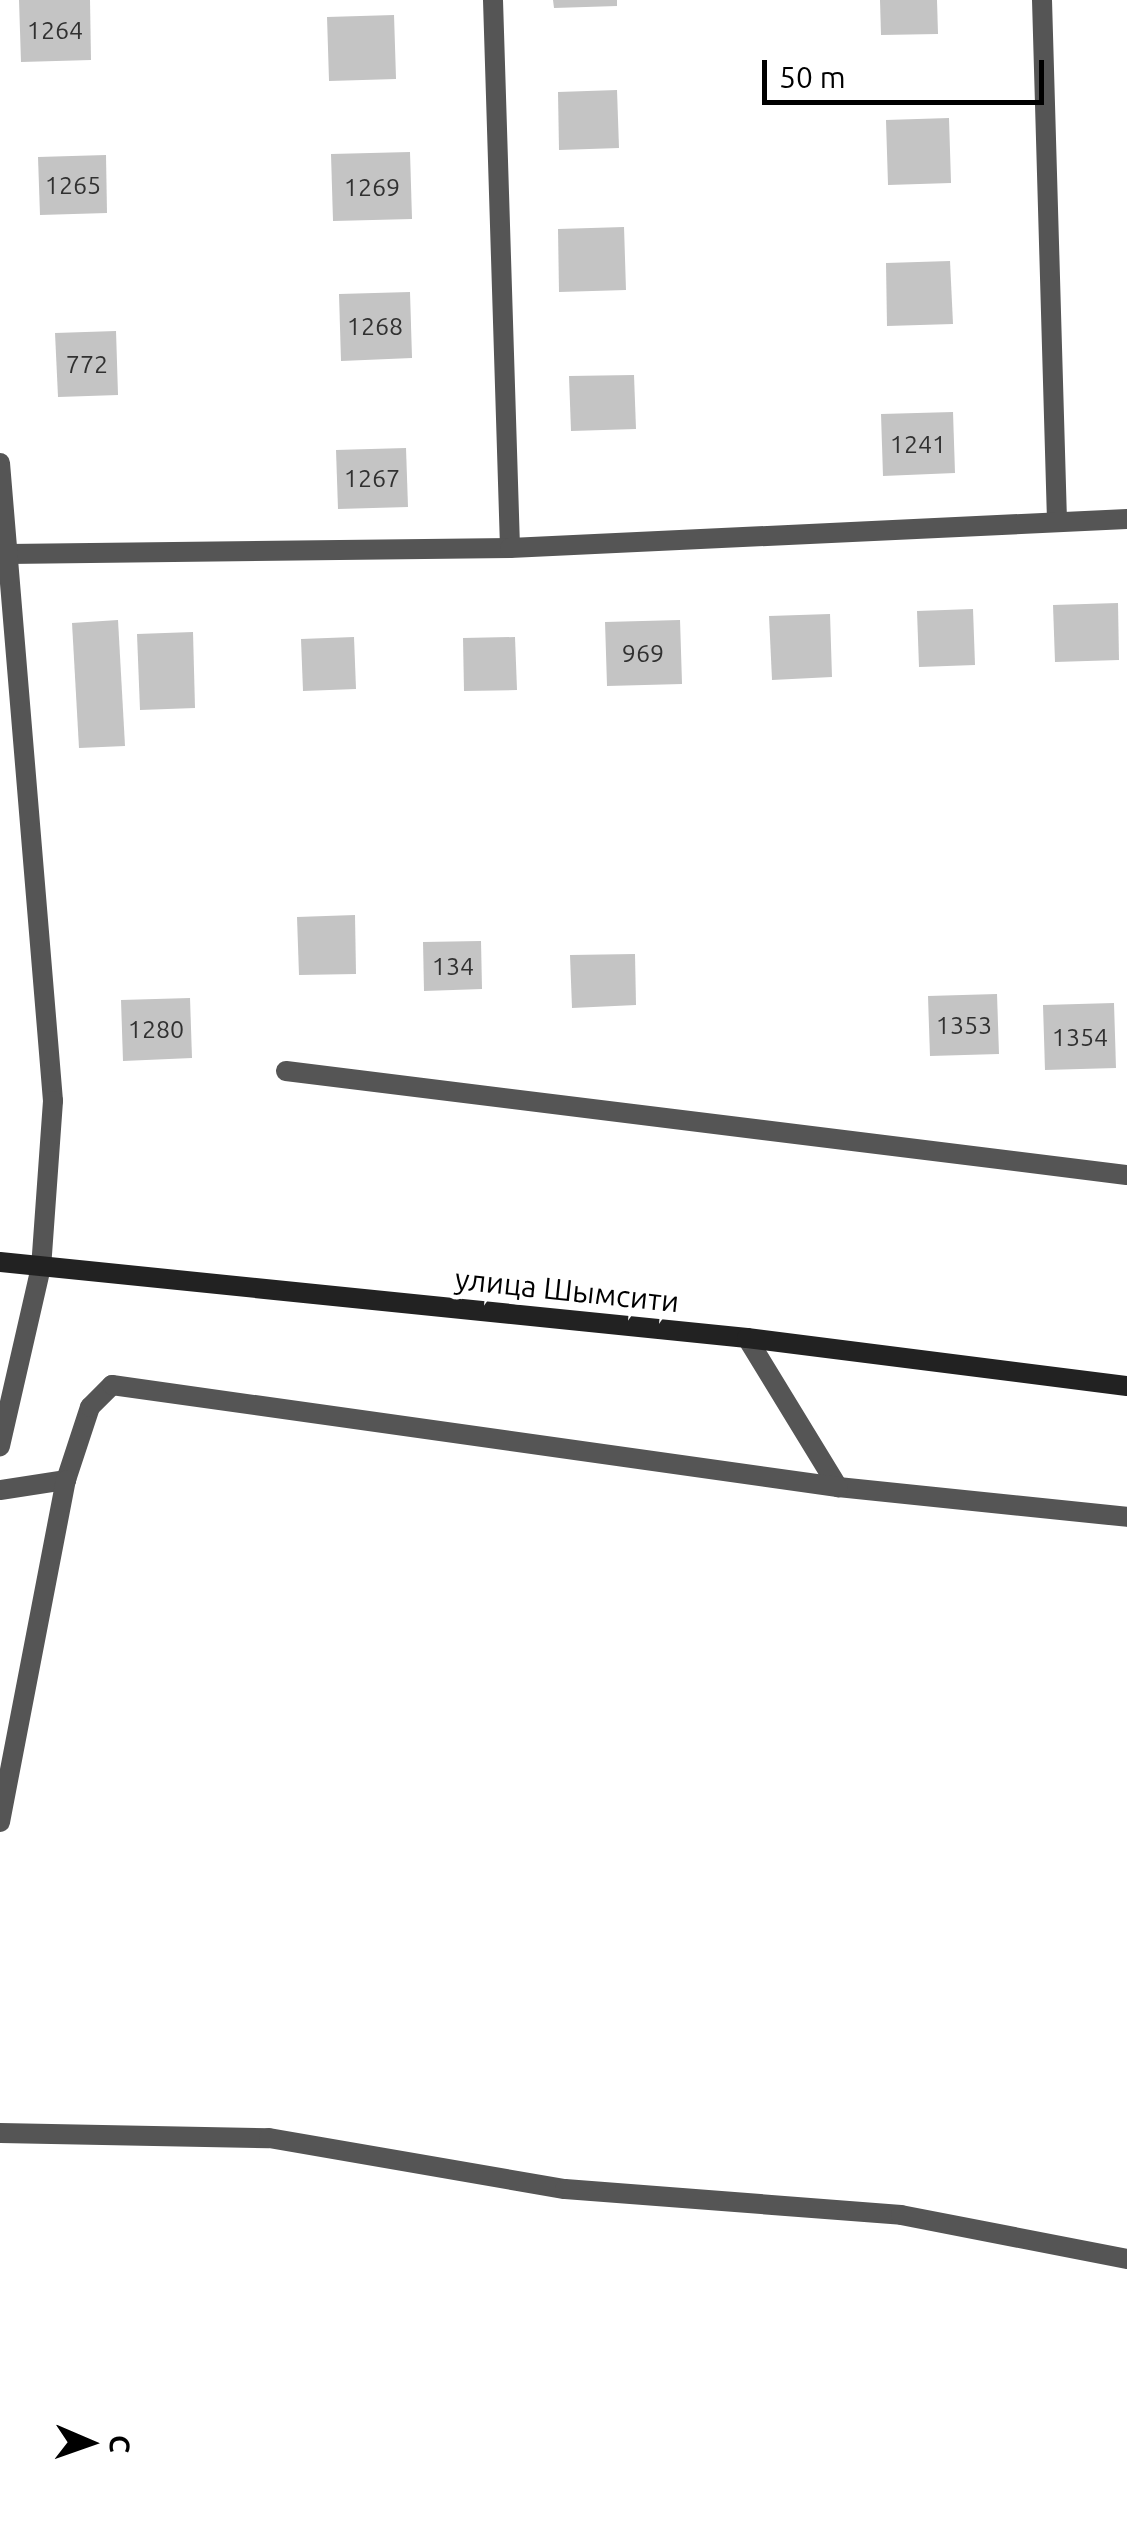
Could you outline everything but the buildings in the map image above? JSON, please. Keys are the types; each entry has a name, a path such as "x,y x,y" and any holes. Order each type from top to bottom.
{"main road":[{"name":"улица Шымсити","path":"0,1262 747,1338 1127,1386"}],"street":[{"path":"493,0 510,548"},
{"path":"1042,0 1057,521"},
{"path":"0,463 53,1100 41,1268 0,1446"},
{"path":"8,554 510,548 1127,519"},
{"path":"286,1071 1127,1175"},
{"path":"747,1338 838,1487"},
{"path":"0,1822 66,1480 90,1407 112,1385 838,1487 1127,1516"},
{"path":"0,1490 66,1480"},
{"path":"0,2133 268,2138 566,2189 901,2215 1127,2259"}]}
